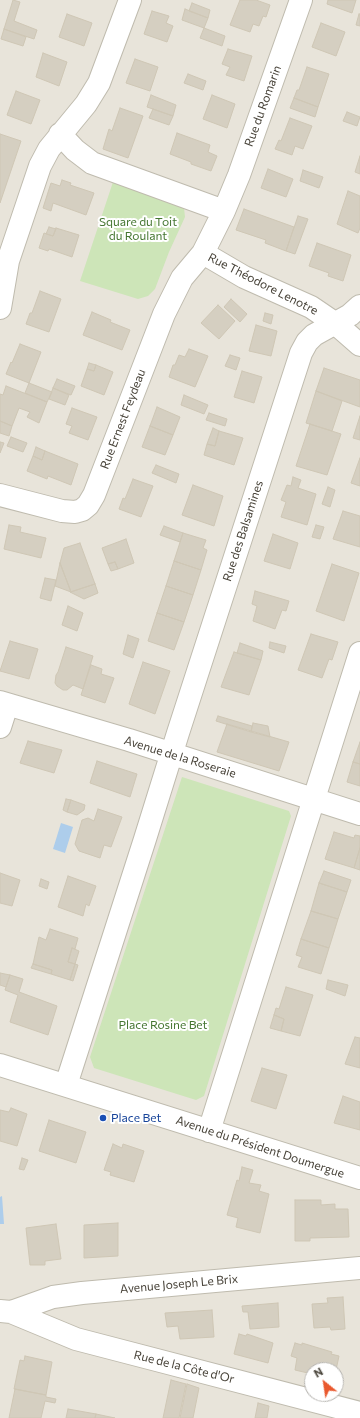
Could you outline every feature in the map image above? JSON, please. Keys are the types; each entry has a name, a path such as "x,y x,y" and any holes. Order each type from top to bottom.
{"street":[{"path":"0,308 8,261 13,243 40,166 49,149 86,104 99,83 130,0"},
{"name":"Rue du Romarin","path":"203,253 224,211 239,174 301,0"},
{"path":"60,134 75,150 92,163 224,211"},
{"name":"Rue Théodore Lenotre","path":"203,253 244,277 311,306 336,324 360,345"},
{"name":"Rue Ernest Feydeau","path":"0,495 62,511 75,512 82,510 88,505 94,495 164,314 182,278 203,253"},
{"path":"336,324 360,306"},
{"name":"Rue des Balsamines","path":"171,754 300,353 307,342 314,335 336,324"},
{"path":"209,1131 360,653"},
{"path":"0,727 4,703"},
{"name":"Avenue de la Roseraie","path":"4,703 314,798 360,814"},
{"path":"66,1085 171,754"},
{"name":"Avenue du Président Doumergue","path":"0,1065 360,1178"},
{"name":"Avenue Joseph Le Brix","path":"6,1311 53,1297 82,1293 360,1268"},
{"name":"Rue de la Côte d'Or","path":"6,1311 76,1339 360,1413"}],"shaded area":[{"path":"0,0 360,0 360,1418 0,1418"}],"green space":[{"name":"Square du Toit du Roulant","path":"114,179 184,208 185,217 169,252 155,289 148,296 138,299 80,281"},
{"name":"Place Rosine Bet","path":"182,777 289,811 291,816 204,1096 196,1100 94,1068 90,1057"}],"water":[{"path":"61,823 73,827 65,853 53,849"},
{"path":"2,1196 4,1224 0,1224 0,1197"}],"building":[{"path":"13,0 20,2 14,21 37,30 34,39 4,29"},
{"path":"240,0 256,0 270,5 266,17 263,16 259,26 253,24 250,32 230,25"},
{"path":"328,0 356,0 352,13 327,4"},
{"path":"192,3 210,10 208,18 189,11"},
{"path":"185,9 208,18 204,28 182,20"},
{"path":"152,11 169,16 166,23 173,26 167,42 144,34"},
{"path":"67,14 92,23 84,46 59,37"},
{"path":"360,14 360,26 356,25"},
{"path":"321,23 345,32 336,56 312,47"},
{"path":"204,28 225,36 222,46 200,38"},
{"path":"4,29 26,37 23,46 1,39"},
{"path":"228,49 252,56 244,81 226,75 230,67 222,64"},
{"path":"43,53 67,62 59,86 36,77"},
{"path":"135,59 158,67 150,91 126,83"},
{"path":"307,67 329,74 318,107 294,98 297,90 299,90"},
{"path":"188,74 206,81 203,90 184,83"},
{"path":"16,91 40,100 31,124 7,115"},
{"path":"151,95 176,105 173,116 147,107"},
{"path":"212,95 235,104 227,128 203,119"},
{"path":"294,98 318,107 315,117 290,108"},
{"path":"120,108 143,116 128,158 103,149 109,129 112,131"},
{"path":"153,109 173,116 169,125 149,118"},
{"path":"347,112 360,117 357,126 343,121"},
{"path":"290,118 312,126 303,149 295,146 292,155 275,149 279,140 281,141"},
{"path":"177,133 210,145 208,152 217,156 211,171 170,154"},
{"path":"0,134 21,141 0,203"},
{"path":"360,156 360,174 355,172"},
{"path":"268,169 293,179 286,197 261,188"},
{"path":"303,170 323,177 319,188 300,181"},
{"path":"62,180 71,183 70,185 94,193 86,215 53,203 51,211 43,208 51,183 60,186"},
{"path":"348,191 360,196 360,228 358,233 337,224"},
{"path":"244,209 294,227 286,251 265,243 266,240 236,230"},
{"path":"298,216 308,219 295,254 286,251"},
{"path":"49,227 56,229 53,236 46,234"},
{"path":"56,228 79,235 72,257 49,249 48,251 39,248 44,233 53,236"},
{"path":"317,243 351,255 343,281 328,276 329,273 309,266"},
{"path":"40,291 61,299 49,332 26,324 30,313 32,313"},
{"path":"231,299 247,314 240,322 224,307"},
{"path":"218,305 235,321 219,339 201,323"},
{"path":"92,312 111,320 110,322 130,330 122,350 83,335"},
{"path":"265,313 273,315 271,324 263,321"},
{"path":"256,325 277,331 271,356 249,351"},
{"path":"20,344 41,352 29,383 6,374"},
{"path":"189,349 208,356 195,387 169,377 173,365 175,365 179,355 185,357"},
{"path":"230,355 240,358 236,370 225,366"},
{"path":"89,363 96,365 94,371 87,369"},
{"path":"96,365 113,372 104,395 81,386 87,369 94,371"},
{"path":"324,368 360,380 360,407 316,391"},
{"path":"242,371 262,377 254,403 234,397"},
{"path":"57,379 75,386 71,395 53,388"},
{"path":"29,383 52,392 47,402 25,393"},
{"path":"6,386 47,402 39,423 27,417 30,412 19,408 12,426 0,421 0,394 3,395"},
{"path":"53,388 69,395 65,405 49,399"},
{"path":"316,391 342,401 332,431 306,423"},
{"path":"184,395 208,405 204,414 181,405"},
{"path":"157,407 180,417 173,435 150,426"},
{"path":"72,408 97,417 88,440 69,433 72,426 66,424"},
{"path":"209,413 227,419 225,426 206,420"},
{"path":"360,416 360,440 353,438"},
{"path":"0,421 12,426 9,436 0,433"},
{"path":"310,424 341,434 327,475 296,466"},
{"path":"150,426 173,435 165,455 142,447"},
{"path":"213,428 219,431 215,446 207,444"},
{"path":"219,431 243,438 234,465 204,455 207,444 215,446"},
{"path":"11,437 27,443 23,452 7,446"},
{"path":"0,442 4,443 0,453"},
{"path":"36,447 45,451 42,460 33,456"},
{"path":"45,451 78,464 71,485 48,476 47,479 27,471 33,456 42,460"},
{"path":"360,458 360,486 351,483"},
{"path":"156,465 179,474 176,483 152,473"},
{"path":"293,477 301,480 298,488 316,494 307,525 281,517 286,502 281,500 287,485 291,486"},
{"path":"133,479 153,486 141,517 119,509 123,498 125,499"},
{"path":"193,485 223,496 214,526 182,515"},
{"path":"328,487 335,490 330,507 322,504"},
{"path":"343,511 360,516 360,547 333,539"},
{"path":"9,525 21,527 20,532 46,538 41,558 4,549"},
{"path":"316,525 324,527 320,539 312,537"},
{"path":"164,526 183,533 180,542 160,535"},
{"path":"183,533 206,540 203,548 207,550 201,570 174,561"},
{"path":"273,534 298,543 290,569 264,561"},
{"path":"126,539 134,563 118,569 115,562 108,564 102,548"},
{"path":"80,543 95,584 71,592 60,563 64,548"},
{"path":"174,561 201,570 193,595 166,586"},
{"path":"115,562 118,569 111,571 108,564"},
{"path":"60,563 71,592 55,586"},
{"path":"332,564 359,573 344,621 316,611"},
{"path":"45,578 56,580 51,601 40,598"},
{"path":"95,584 98,593 84,599 70,592"},
{"path":"166,586 193,595 184,622 157,613"},
{"path":"255,591 289,601 286,611 282,610 275,629 253,621 257,606 252,604"},
{"path":"68,606 83,613 77,631 62,625"},
{"path":"157,613 184,622 174,650 148,641"},
{"path":"311,634 338,642 332,660 329,659 322,678 298,670"},
{"path":"128,635 139,639 133,658 123,654"},
{"path":"10,641 38,649 29,679 0,671"},
{"path":"270,642 286,646 284,653 269,648"},
{"path":"240,643 263,651 261,660 237,653"},
{"path":"66,647 93,656 83,689 73,685 67,690 63,690 55,683 56,675"},
{"path":"234,652 261,660 249,695 221,687"},
{"path":"143,662 170,671 155,714 129,704"},
{"path":"91,665 102,669 101,674 114,678 105,703 81,695"},
{"path":"218,716 252,726 251,732 216,721"},
{"path":"253,723 268,726 270,737 251,732"},
{"path":"227,724 289,742 279,771 217,752"},
{"path":"28,741 62,750 54,773 20,763"},
{"path":"360,742 360,764 353,762"},
{"path":"97,761 137,774 130,797 90,783"},
{"path":"353,762 360,764 360,786 347,782"},
{"path":"66,799 71,800 67,812 63,810"},
{"path":"71,800 85,805 84,810 77,815 67,812"},
{"path":"98,809 122,817 111,847 104,845 100,858 79,851 75,844 82,820 88,818 94,821"},
{"path":"334,832 354,838 355,835 360,836 360,848 354,868 325,859"},
{"path":"360,848 360,870 354,868"},
{"path":"324,871 351,880 347,892 319,883"},
{"path":"0,873 20,880 12,906 0,903"},
{"path":"68,876 96,886 89,906 86,904 83,916 58,907"},
{"path":"41,879 49,882 47,889 39,886"},
{"path":"319,883 347,892 338,919 311,911"},
{"path":"311,911 338,919 329,948 301,939"},
{"path":"50,929 78,938 75,949 72,948 68,962 75,964 70,980 51,974 52,970 33,964 39,937 46,940"},
{"path":"301,939 329,948 321,974 298,967 302,957 296,955"},
{"path":"72,948 79,951 75,964 68,962"},
{"path":"33,964 52,970 51,974 31,968"},
{"path":"75,964 78,965 73,981 70,980"},
{"path":"0,973 10,975 6,987 0,985"},
{"path":"10,975 23,979 19,992 57,1006 48,1035 10,1022 18,995 5,990"},
{"path":"328,980 348,985 345,996 326,989"},
{"path":"286,987 313,995 300,1036 281,1031 284,1019 274,1015 276,1008 279,1009"},
{"path":"274,1015 284,1019 281,1031 270,1028"},
{"path":"355,1037 360,1038 360,1068 345,1064"},
{"path":"262,1068 287,1075 276,1109 251,1101"},
{"path":"343,1096 360,1102 360,1130 334,1123"},
{"path":"11,1108 27,1114 17,1146 0,1141 0,1110 9,1112"},
{"path":"49,1120 86,1132 76,1163 39,1151"},
{"path":"113,1144 122,1148 123,1144 144,1151 134,1182 110,1175 111,1172 104,1170"},
{"path":"22,1158 28,1160 24,1170 19,1169"},
{"path":"242,1167 253,1170 249,1183 261,1185 259,1191 269,1194 260,1233 236,1227 238,1218 227,1215 237,1180 239,1181"},
{"path":"295,1200 321,1200 321,1205 335,1204 335,1209 348,1209 349,1237 310,1238 310,1241 295,1241"},
{"path":"118,1223 118,1256 84,1258 84,1225"},
{"path":"56,1224 61,1259 45,1261 45,1265 30,1265 26,1228"},
{"path":"343,1297 345,1329 331,1330 330,1327 314,1328 312,1304 328,1303 327,1298"},
{"path":"278,1303 279,1327 250,1329 248,1312 243,1312 242,1306"},
{"path":"212,1310 214,1337 180,1339 178,1326 167,1327 165,1313"},
{"path":"239,1334 246,1336 247,1334 273,1343 268,1363 234,1354"},
{"path":"295,1343 302,1345 302,1343 332,1352 331,1354 339,1356 338,1362 304,1362 304,1372 295,1370 297,1358 291,1356"},
{"path":"25,1356 52,1362 46,1395 14,1389 20,1360 24,1361"},
{"path":"171,1380 186,1384 179,1418 163,1418"},
{"path":"187,1384 199,1388 193,1418 180,1418"},
{"path":"15,1389 46,1395 46,1397 56,1399 55,1403 45,1401 41,1418 9,1418"},
{"path":"258,1403 269,1406 267,1418 255,1418"},
{"path":"68,1409 96,1414 95,1418 66,1418"},
{"path":"96,1414 115,1418 95,1418"}],"place":[{"name":"Place Bet","path":"103,1118"}]}
